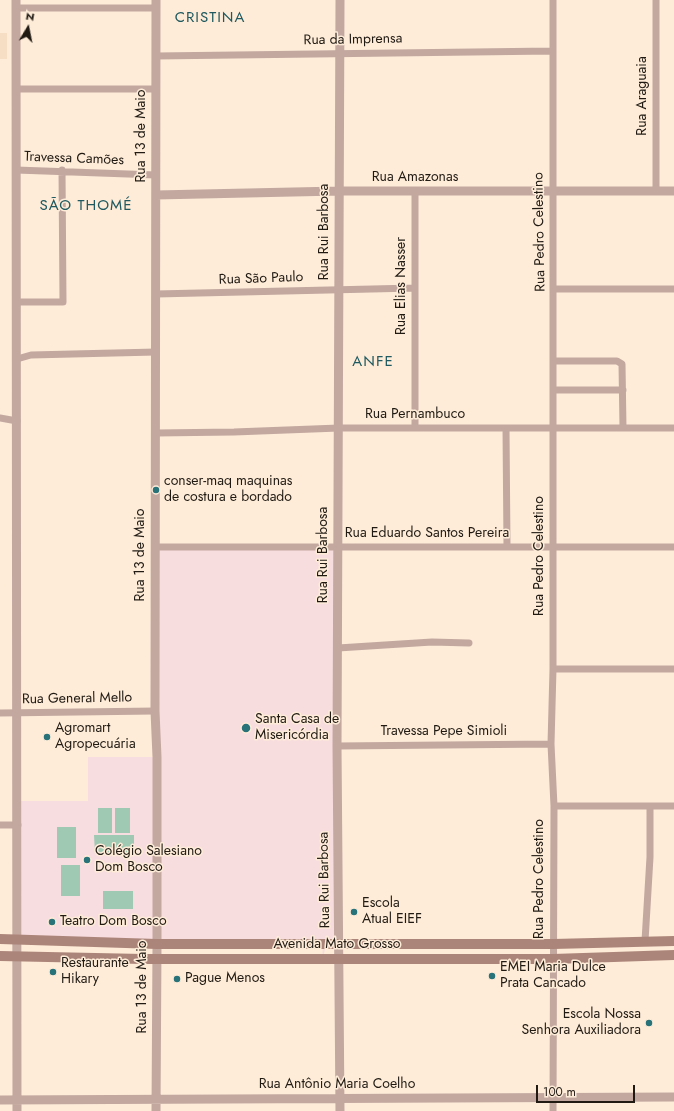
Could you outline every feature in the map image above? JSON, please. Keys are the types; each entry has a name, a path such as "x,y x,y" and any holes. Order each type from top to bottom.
{"main road":[{"name":"Avenida Mato Grosso","path":"0,939 157,944 553,944 674,941"},
{"path":"638,955 645,947 645,941"},
{"name":"Avenida Mato Grosso","path":"0,956 157,959 553,959 674,955"}],"street":[{"name":"Rua Rui Barbosa","path":"340,0 337,746 340,944 340,1111"},
{"name":"Rua Pedro Celestino","path":"553,0 553,669 551,744 554,806 554,1111"},
{"name":"Rua Araguaia","path":"656,0 656,192"},
{"path":"17,1111 18,825 16,4 156,4"},
{"name":"Rua 13 de Maio","path":"156,4 156,1111"},
{"name":"Rua da Imprensa","path":"156,56 552,51"},
{"path":"16,89 156,89"},
{"name":"Travessa Camões","path":"16,170 62,170 156,175"},
{"path":"16,302 63,302 62,170"},
{"name":"Rua Amazonas","path":"156,195 339,191 674,191"},
{"name":"Rua Elias Nasser","path":"415,192 415,428"},
{"name":"Rua São Paulo","path":"156,294 416,288"},
{"path":"554,288 674,289"},
{"path":"17,359 31,355 156,352"},
{"path":"553,361 617,361 622,364 623,428"},
{"path":"553,390 623,390"},
{"path":"0,418 17,421"},
{"name":"Rua Pernambuco","path":"156,433 339,428 674,428"},
{"path":"506,428 506,547"},
{"name":"Rua Eduardo Santos Pereira","path":"155,547 674,547"},
{"path":"338,648 432,642 469,643"},
{"path":"553,669 674,669"},
{"name":"Rua General Mello","path":"0,713 155,711"},
{"name":"Travessa Pepe Simioli","path":"337,746 551,744"},
{"path":"554,806 674,806"},
{"path":"645,941 650,857 650,806"},
{"path":"0,825 18,825"},
{"name":"Rua Antônio Maria Coelho","path":"0,1100 554,1099 674,1097"}],"shaded area":[{"path":"0,33 7,33 7,59 0,59"},
{"name":"Santa Casa de Misericórdia","path":"338,546 340,944 326,944 322,963 323,944 157,944 155,547"},
{"name":"Colégio Salesiano Dom Bosco","path":"88,757 157,757 157,944 18,939 17,801 88,801"}],"green space":[{"path":"98,808 112,808 112,833 98,833"},
{"path":"115,808 130,808 130,833 115,833"},
{"path":"57,827 76,827 76,858 57,858"},
{"path":"94,835 134,835 134,854 95,854"},
{"path":"61,865 80,865 80,896 61,896"},
{"path":"103,891 133,891 133,909 103,909"}],"place":[{"name":"conser-maq maquinas de costura e bordado","path":"156,490"},
{"name":"Santa Casa de Misericórdia","path":"246,728"},
{"name":"Agromart Agropecuária","path":"47,737"},
{"name":"Colégio Salesiano Dom Bosco","path":"87,860"},
{"name":"Escola Atual EIEF","path":"354,912"},
{"name":"Teatro Dom Bosco","path":"52,922"},
{"name":"Restaurante Hikary","path":"53,972"},
{"name":"EMEI Maria Dulce Prata Cancado","path":"492,976"},
{"name":"Pague Menos","path":"177,979"},
{"name":"Escola Nossa Senhora Auxiliadora","path":"649,1023"}],"district":[{"name":"CRISTINA","path":"210,18"},
{"name":"SÃO THOMÉ","path":"86,206"},
{"name":"ANFE","path":"373,362"}]}
